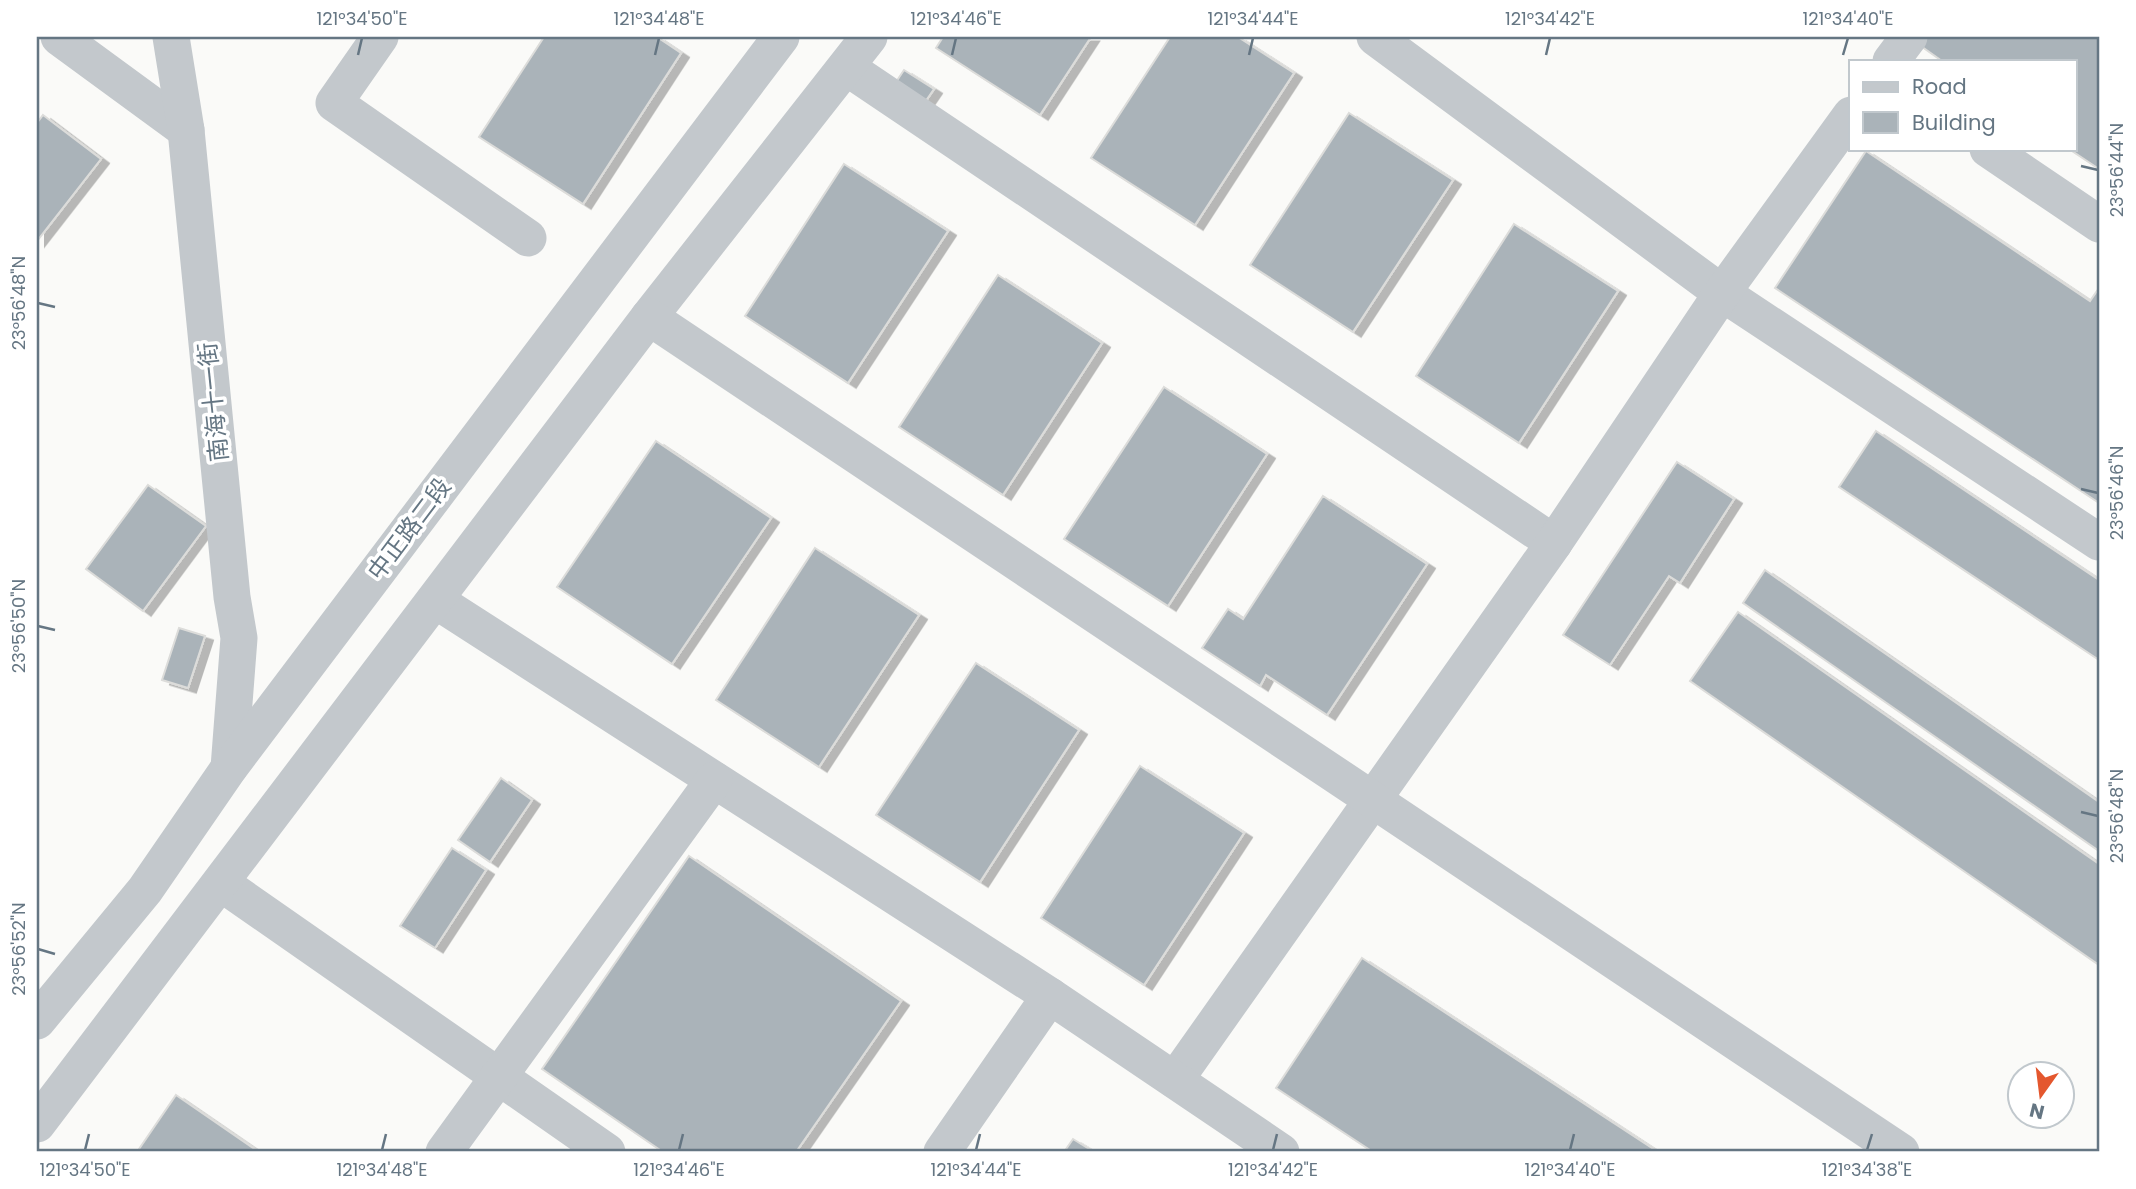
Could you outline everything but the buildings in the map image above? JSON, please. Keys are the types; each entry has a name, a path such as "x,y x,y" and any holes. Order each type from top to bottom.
{"street":[{"path":"59,37 186,130"},
{"name":"南海十一街","path":"171,37 186,130 232,597 239,638 229,768"},
{"path":"380,37 334,103 528,238"},
{"name":"中正路二段","path":"37,1021 145,890 229,768 781,37"},
{"path":"37,1124 649,317 869,37"},
{"path":"1375,37 1722,293 2099,542"},
{"path":"1892,60 1909,37"},
{"path":"846,67 1554,543"},
{"path":"1175,1080 1554,543 1722,293 1849,118"},
{"path":"1989,150 2099,224"},
{"path":"649,317 1901,1152"},
{"path":"435,600 1050,996 1281,1152"},
{"path":"444,1152 714,780"},
{"path":"220,883 607,1152"},
{"path":"942,1152 1050,996"}]}
